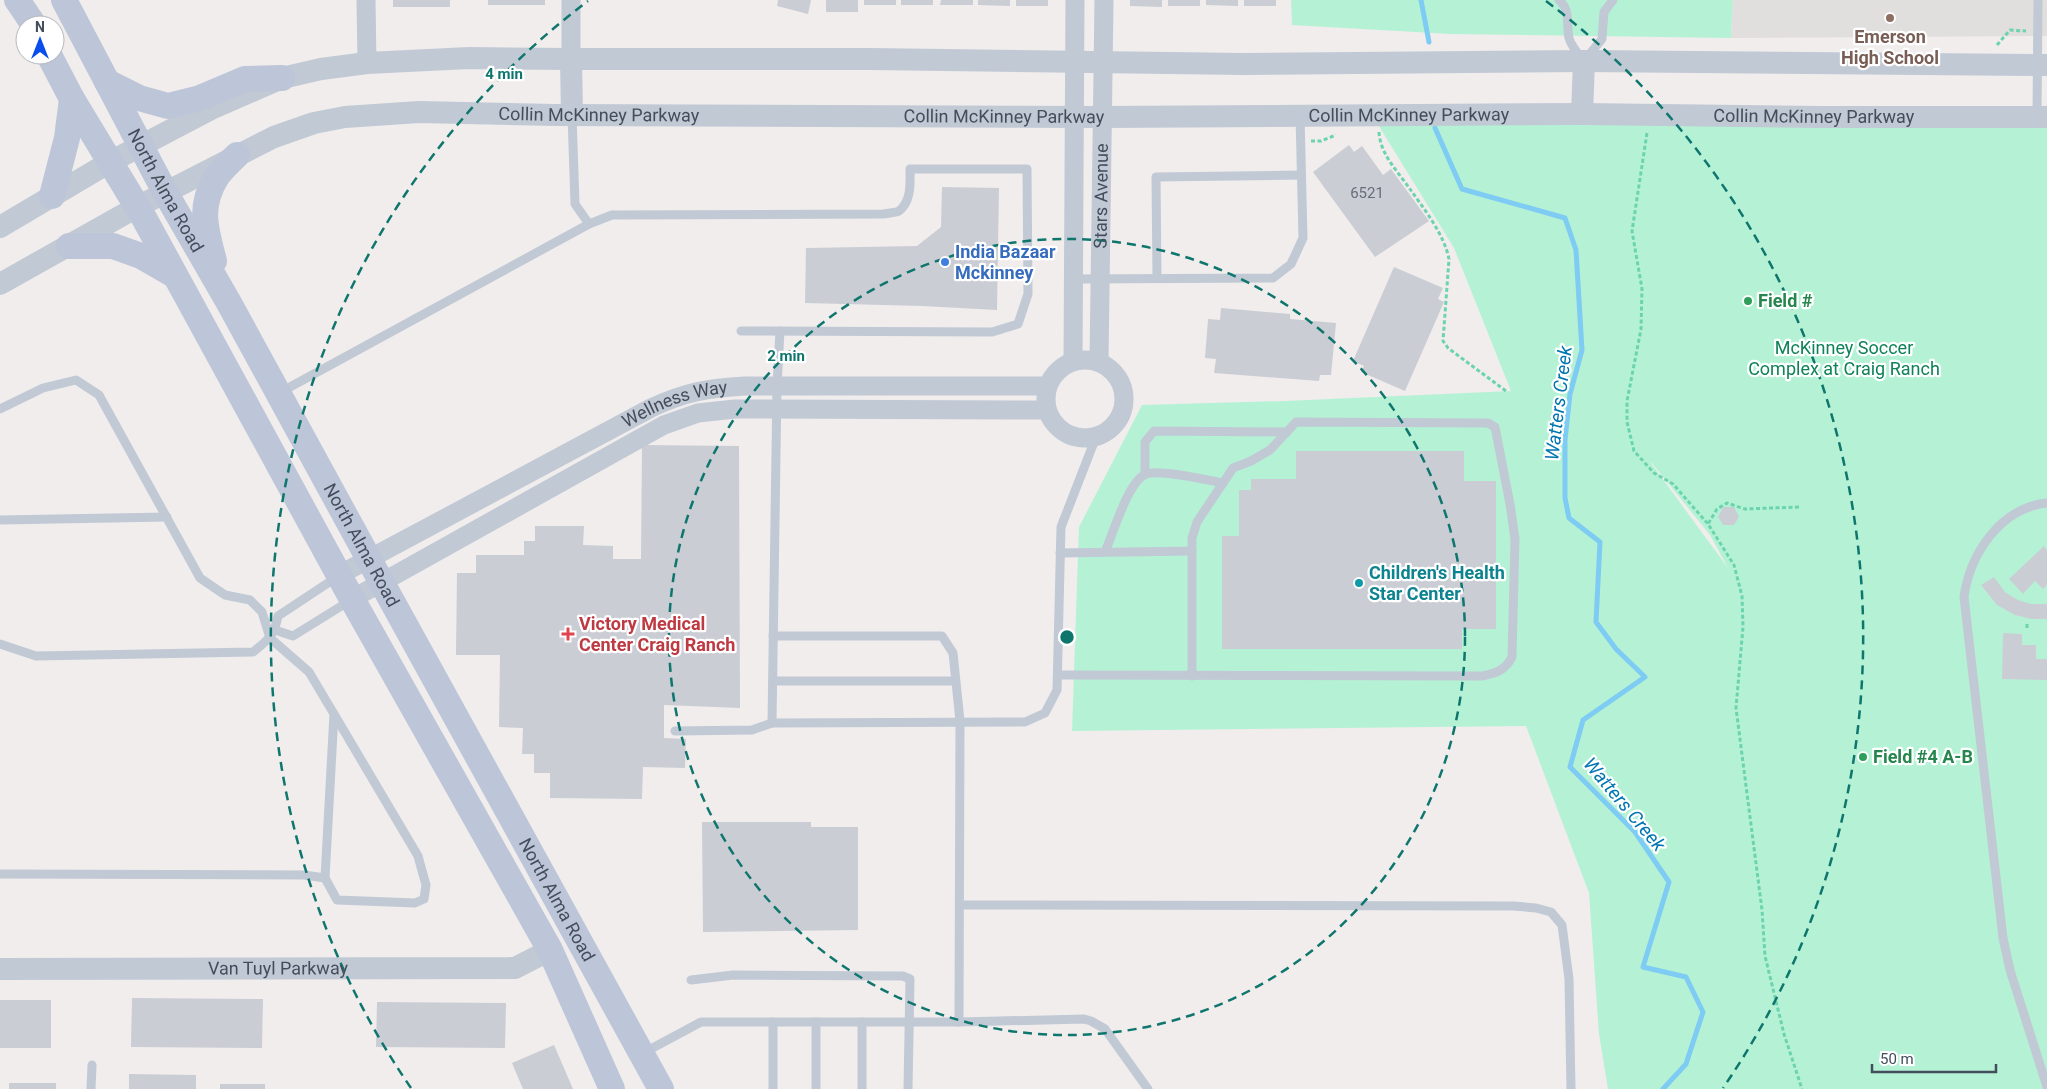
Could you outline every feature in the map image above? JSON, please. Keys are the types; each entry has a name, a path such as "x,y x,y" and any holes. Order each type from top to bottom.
{"main road":[{"path":"17,0 27,15"},
{"name":"North Alma Road","path":"64,0 165,192 222,291 661,1089"},
{"name":"North Alma Road","path":"54,65 72,100 137,207 352,599 550,950 612,1089"},
{"path":"107,82 139,98 168,106 200,98 245,79 282,78"},
{"path":"52,196 67,138 72,100"},
{"path":"222,291 204,218 204,204 216,177 237,155"},
{"path":"69,246 113,246 141,256 174,275"}],"street":[{"path":"366,0 367,63"},
{"path":"571,0 572,115"},
{"name":"Stars Avenue","path":"1073,361 1075,0"},
{"name":"Stars Avenue","path":"1099,362 1104,0"},
{"path":"0,227 110,162 210,108 282,78 321,69 367,63 469,58 571,60 870,59 1075,63 1584,61 2042,65"},
{"path":"1582,114 1584,61"},
{"name":"Collin McKinney Parkway","path":"0,284 137,207 274,137 314,123 345,117 419,112 572,115 1102,117 1582,114 2042,117"},
{"path":"1073,361 1099,362 1115,374 1121,383 1124,406 1119,419 1109,431 1096,437 1083,439 1062,432 1052,423 1046,410 1045,394 1049,381 1061,367 1073,361"},
{"name":"Wellness Way","path":"352,599 382,583 508,499 580,459 675,396 708,388 777,386 1047,386"},
{"name":"Wellness Way","path":"580,459 698,413 735,409 1046,410"},
{"name":"Wellness Way","path":"339,575 368,559 508,499"},
{"name":"Van Tuyl Parkway","path":"0,969 515,968 550,950"}],"lane":[{"path":"1559,0 1563,3 1567,14 1569,38 1584,61 1602,39 1604,12 1613,0"},
{"path":"2038,0 2042,65 2042,117"},
{"path":"572,115 575,204 589,224"},
{"path":"1073,279 1273,278 1291,264 1303,238 1300,116"},
{"path":"278,393 589,224 612,215 883,214 898,211 904,204 910,192 910,169 1026,169 1028,294 1018,324 992,332 741,331"},
{"path":"1157,278 1156,178 1301,175"},
{"path":"772,723 776,409 780,331"},
{"path":"0,409 43,388 76,380 99,395 200,578 225,595 250,600 262,612 272,634 309,672 334,714 418,856 426,885 424,899 415,903 336,900 325,878 334,714"},
{"path":"1058,675 1192,676 1482,676 1497,672 1507,666 1512,658 1514,539 1510,504 1495,427 1488,423 1296,422 1270,450 1251,461 1233,468 1196,522 1192,538 1192,676"},
{"path":"1145,474 1145,442 1154,431 1287,432"},
{"path":"675,731 752,730 772,723 1025,722 1045,713 1057,690 1061,527 1096,437"},
{"path":"1105,552 1132,486 1145,474 1162,473 1223,483"},
{"path":"2047,503 2018,513 1989,535 1973,563 1964,597 2003,938 2010,970 2047,1087"},
{"path":"0,520 167,517"},
{"path":"1060,553 1192,551"},
{"path":"0,644 36,656 252,652 272,634 278,616 339,575"},
{"path":"272,634 293,636 352,599"},
{"path":"774,636 942,636 954,653 960,721 959,1022"},
{"path":"773,682 955,681"},
{"path":"0,874 304,875 325,878"},
{"path":"960,905 1514,906 1543,909 1552,912 1562,925 1564,935 1569,979 1571,1089"},
{"path":"691,980 733,975 903,976 910,979 908,1089"},
{"path":"642,1054 701,1022 959,1022 1074,1018 1092,1021 1105,1029 1148,1089"},
{"path":"773,1022 773,1089"},
{"path":"816,1022 816,1089"},
{"path":"862,1022 862,1089"},
{"path":"91,1089 92,1065"}],"path":[{"path":"1648,127 1632,231 1642,289 1641,329 1627,401 1627,422 1634,451 1654,473 1673,484 1708,524 1734,565 1742,596 1743,627 1736,708 1762,910 1765,956 1784,1034 1802,1089"},
{"path":"1379,128 1380,140 1389,159 1446,247 1449,259 1443,341 1448,348 1506,391"},
{"path":"1708,524 1717,509 1727,503 1745,509 1799,507"},
{"path":"2027,624 2027,630"}],"shaded area":[{"name":"Emerson High School","path":"1733,0 2047,0 2047,36 1731,38"}],"green space":[{"path":"1291,0 1733,0 1731,38 1450,34 1292,25"},
{"name":"McKinney Soccer Complex at Craig Ranch","path":"1377,123 2047,126 2047,1089 1608,1089 1599,1034 1589,893 1526,726 1072,731 1079,527 1142,405 1511,391 1454,248","holes":["1651,462 1710,535 1728,568"]}],"building":[{"path":"393,0 450,0 450,7 393,7"},
{"path":"488,0 545,0 545,5 488,5"},
{"path":"778,0 811,0 808,14 777,6"},
{"path":"826,0 858,0 858,12 826,12"},
{"path":"864,0 896,0 896,5 864,5"},
{"path":"901,0 933,0 933,5 901,5"},
{"path":"941,0 973,0 973,5 940,5"},
{"path":"978,0 1010,0 1010,6 978,5"},
{"path":"1016,0 1048,0 1048,6 1016,6"},
{"path":"1130,0 1162,0 1162,7 1130,6"},
{"path":"1168,0 1200,0 1200,6 1168,6"},
{"path":"1206,0 1238,0 1238,6 1206,5"},
{"path":"1244,0 1276,0 1276,6 1244,6"},
{"path":"1349,145 1354,152 1362,146 1383,175 1391,169 1429,221 1375,257 1313,172"},
{"path":"942,187 999,188 997,310 805,303 806,248 917,246 941,227"},
{"path":"1394,267 1443,288 1438,299 1444,302 1405,391 1361,372 1364,366 1353,361"},
{"path":"1221,308 1290,314 1290,319 1336,323 1331,375 1320,375 1319,381 1214,373 1216,359 1205,358 1208,319 1220,320"},
{"path":"642,445 739,446 740,708 664,705 664,738 686,739 685,768 643,767 642,799 550,798 550,773 534,773 534,754 522,754 523,728 499,727 500,655 456,655 457,573 476,573 476,555 524,555 524,541 535,541 535,526 584,526 583,545 613,546 613,559 641,559"},
{"name":"Children's Health Star Center","path":"1296,451 1464,451 1464,481 1496,481 1496,629 1462,629 1462,649 1222,649 1222,536 1239,536 1239,490 1251,490 1251,479 1296,479"},
{"path":"1723,507 1734,507 1739,517 1734,525 1723,525 1718,517"},
{"path":"2044,546 2047,550 2047,585 2043,589 2035,581 2023,594 2009,579"},
{"path":"1994,577 2005,592 2018,600 2031,604 2047,604 2047,619 2031,619 2015,615 1997,605 1981,585"},
{"path":"2003,633 2022,634 2022,645 2036,645 2036,659 2047,659 2047,680 2002,679"},
{"path":"702,822 811,822 811,827 858,827 858,930 703,932"},
{"path":"132,998 263,999 262,1048 131,1047"},
{"path":"0,1000 51,1000 51,1048 0,1048"},
{"path":"377,1002 506,1003 505,1048 376,1047"},
{"path":"554,1045 573,1089 523,1089 512,1063"},
{"path":"129,1074 196,1075 196,1089 129,1089"},
{"path":"9,1083 56,1083 56,1089 9,1089"},
{"path":"220,1084 265,1084 265,1089 220,1089"}],"waterway":[{"name":"Watters Creek","path":"1421,0 1429,42"},
{"name":"Watters Creek","path":"1435,128 1462,189 1565,218 1576,250 1582,350 1570,394 1565,440 1565,498 1569,518 1600,542 1596,622 1616,649 1645,677 1583,720 1570,767 1635,832 1669,882 1643,967 1686,977 1703,1012 1686,1064 1663,1089"}],"place":[{"name":"Emerson High School","path":"1890,18"},
{"name":"India Bazaar Mckinney","path":"945,262"},
{"name":"Field #","path":"1748,301"},
{"name":"Children's Health Star Center","path":"1359,583"},
{"name":"Victory Medical Center Craig Ranch","path":"568,634"},
{"name":"Field #4 A-B","path":"1863,757"}]}
